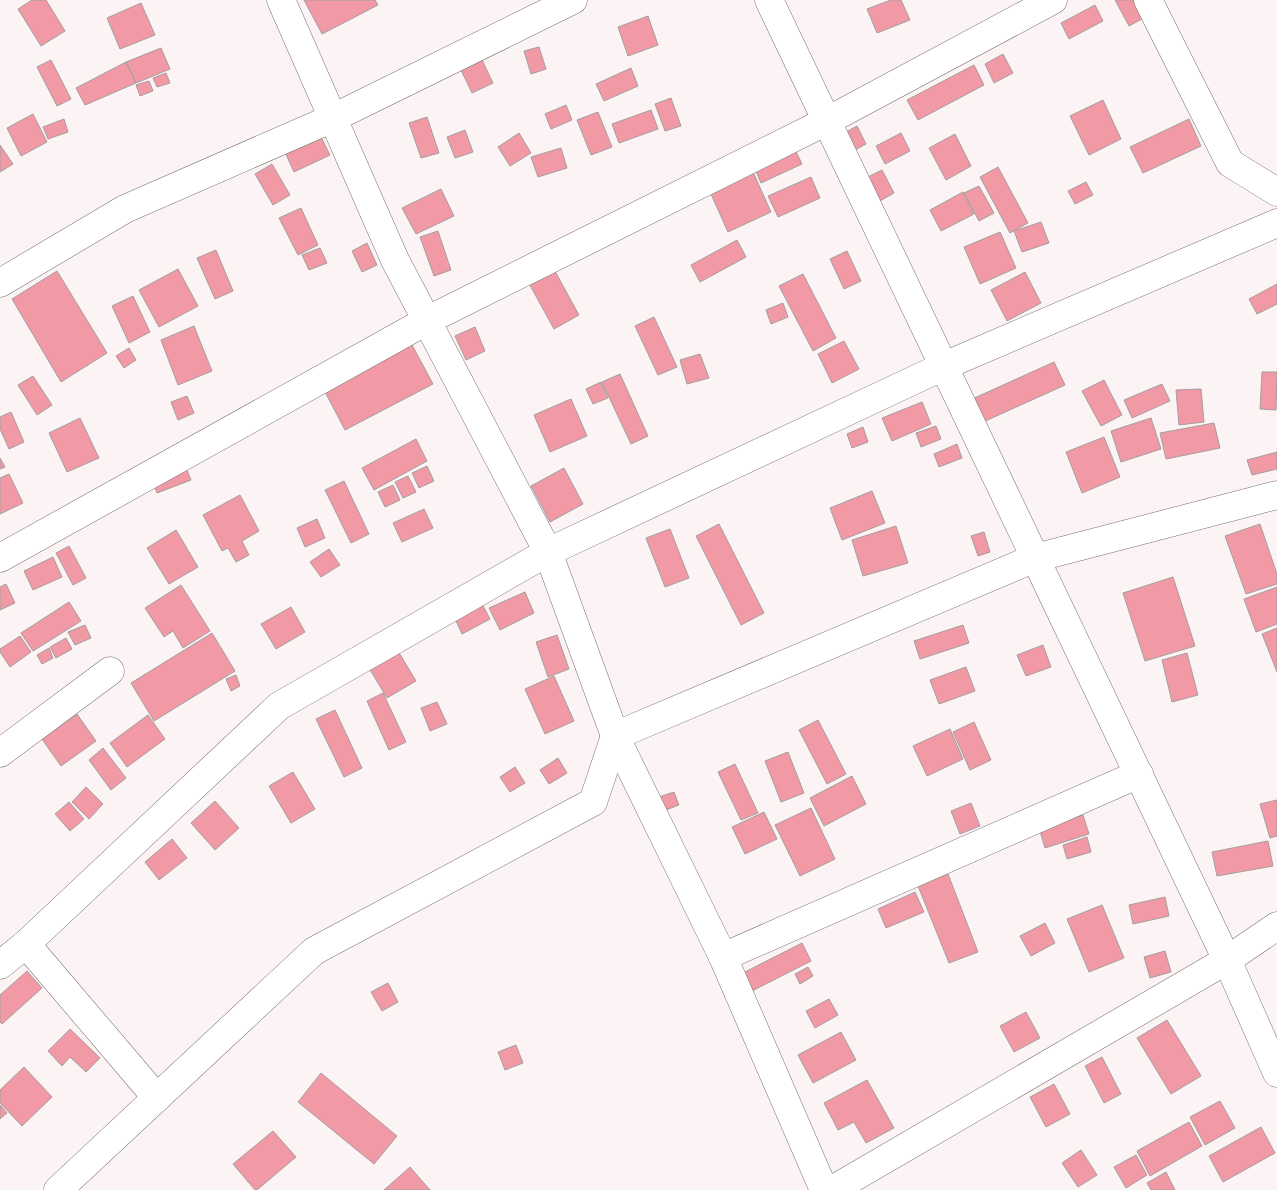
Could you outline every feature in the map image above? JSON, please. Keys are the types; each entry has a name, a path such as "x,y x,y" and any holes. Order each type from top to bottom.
{"street":[{"path":"281,0 395,260 548,552 615,736 723,957 824,1190"},
{"path":"0,283 125,209 333,118 573,0"},
{"path":"769,0 1139,774 1227,960 1277,1073"},
{"path":"0,558 428,320 826,121 1053,0"},
{"path":"1148,0 1230,163 1277,192"},
{"path":"0,965 26,944 279,706 548,552 944,366 1277,223"},
{"path":"58,1190 314,951 593,802 615,736 1036,558 1277,494"},
{"path":"1,751 110,671"},
{"path":"723,957 1139,774"},
{"path":"832,1190 1227,960 1277,926"},
{"path":"26,944 157,1098"}],"building":[{"path":"32,0 46,0 65,31 41,46 18,9"},
{"path":"304,0 375,0 378,5 322,34"},
{"path":"891,0 901,0 910,20 877,33 867,9"},
{"path":"1115,0 1144,0 1151,14 1129,26"},
{"path":"141,3 155,35 120,49 107,18"},
{"path":"1095,5 1103,21 1069,39 1061,23"},
{"path":"648,16 658,45 628,56 618,27"},
{"path":"539,47 546,69 531,74 524,51"},
{"path":"161,48 170,69 136,83 126,62"},
{"path":"1003,54 1013,73 994,83 985,64"},
{"path":"51,60 71,99 57,106 37,67"},
{"path":"482,60 493,83 472,93 461,70"},
{"path":"126,62 136,83 85,105 76,88"},
{"path":"974,65 984,85 918,120 907,100"},
{"path":"631,68 638,86 604,101 596,84"},
{"path":"166,73 170,83 157,87 153,78"},
{"path":"149,81 153,91 140,96 136,85"},
{"path":"671,98 681,126 665,131 655,104"},
{"path":"1103,100 1121,139 1089,155 1070,116"},
{"path":"566,105 572,120 551,129 545,114"},
{"path":"651,110 658,129 619,143 612,124"},
{"path":"598,112 612,147 591,155 577,120"},
{"path":"33,114 47,142 21,156 7,128"},
{"path":"427,117 439,153 421,158 409,123"},
{"path":"64,119 68,132 48,139 43,127"},
{"path":"1189,119 1201,146 1143,173 1130,147"},
{"path":"857,126 866,144 846,155 837,137"},
{"path":"465,130 473,152 455,158 447,137"},
{"path":"319,133 330,155 294,172 284,150"},
{"path":"519,133 531,153 510,166 498,147"},
{"path":"901,133 910,151 885,164 876,146"},
{"path":"955,134 971,166 946,180 929,148"},
{"path":"792,143 802,164 761,183 752,162"},
{"path":"0,145 13,164 0,172"},
{"path":"561,148 567,168 538,177 531,157"},
{"path":"749,163 771,212 728,232 706,183"},
{"path":"272,164 290,195 273,205 255,174"},
{"path":"998,167 1028,223 1010,233 980,177"},
{"path":"882,170 894,193 871,206 858,182"},
{"path":"811,177 820,198 778,217 768,196"},
{"path":"1086,182 1093,195 1075,204 1068,191"},
{"path":"979,186 994,213 979,221 964,193"},
{"path":"441,189 454,216 416,234 402,208"},
{"path":"963,192 974,214 941,231 930,210"},
{"path":"301,208 318,245 298,255 279,218"},
{"path":"1041,222 1049,243 1022,252 1014,231"},
{"path":"438,231 451,270 434,276 420,237"},
{"path":"1000,232 1016,268 980,284 964,247"},
{"path":"737,240 746,257 700,282 691,265"},
{"path":"367,243 377,265 362,272 352,251"},
{"path":"320,248 327,263 309,270 302,255"},
{"path":"216,250 233,291 215,299 197,258"},
{"path":"847,251 861,281 844,289 830,259"},
{"path":"551,264 579,315 554,329 526,278"},
{"path":"178,269 198,306 159,327 139,290"},
{"path":"57,271 107,353 61,382 12,299"},
{"path":"1025,272 1041,303 1007,321 991,290"},
{"path":"803,274 836,338 813,351 779,286"},
{"path":"1277,284 1277,304 1257,314 1249,299"},
{"path":"133,296 150,332 129,343 112,306"},
{"path":"783,303 788,317 771,324 766,310"},
{"path":"654,317 677,367 658,375 635,326"},
{"path":"194,326 212,371 178,385 161,340"},
{"path":"475,327 485,351 466,360 455,336"},
{"path":"844,341 859,369 832,383 818,354"},
{"path":"411,343 433,384 345,430 323,388"},
{"path":"129,348 136,360 124,368 116,356"},
{"path":"700,354 709,378 687,384 680,360"},
{"path":"1054,362 1065,385 981,423 970,400"},
{"path":"1262,372 1277,372 1276,410 1260,409"},
{"path":"620,374 648,436 631,444 602,382"},
{"path":"33,376 52,405 37,415 18,385"},
{"path":"1104,380 1122,415 1101,426 1082,391"},
{"path":"601,382 608,398 593,404 586,389"},
{"path":"1162,384 1170,401 1132,418 1124,400"},
{"path":"1201,389 1204,422 1179,425 1176,390"},
{"path":"187,396 194,413 178,420 171,402"},
{"path":"571,399 587,436 550,452 534,415"},
{"path":"922,402 931,424 892,441 882,418"},
{"path":"11,412 24,442 9,449 0,429 0,417"},
{"path":"80,418 99,458 67,472 49,433"},
{"path":"1151,418 1161,449 1121,462 1111,431"},
{"path":"1214,423 1220,448 1166,459 1160,433"},
{"path":"936,426 941,439 921,447 916,433"},
{"path":"863,427 868,442 852,448 847,434"},
{"path":"1104,437 1120,477 1082,493 1066,452"},
{"path":"416,439 427,461 374,490 362,468"},
{"path":"957,444 962,458 939,467 934,454"},
{"path":"1277,452 1277,469 1252,475 1247,460"},
{"path":"0,458 5,467 0,469"},
{"path":"184,463 191,480 157,493 151,477"},
{"path":"427,466 434,481 419,488 412,473"},
{"path":"564,468 583,504 550,522 531,486"},
{"path":"9,474 23,503 0,514 0,478"},
{"path":"408,476 416,492 403,498 395,482"},
{"path":"344,481 369,534 351,543 325,490"},
{"path":"393,485 400,500 385,507 378,492"},
{"path":"872,491 885,523 842,540 830,508"},
{"path":"240,495 259,531 242,541 249,555 236,562 228,548 222,551 203,515"},
{"path":"424,509 433,528 402,542 393,523"},
{"path":"317,519 325,538 305,547 297,528"},
{"path":"719,524 764,613 741,625 696,536"},
{"path":"1260,524 1277,574 1277,584 1246,594 1225,536"},
{"path":"896,526 908,563 863,576 852,540"},
{"path":"670,529 689,578 665,587 646,538"},
{"path":"176,530 198,567 169,584 147,548"},
{"path":"984,532 990,552 978,556 971,536"},
{"path":"69,546 86,578 73,585 56,553"},
{"path":"329,549 340,565 321,577 310,562"},
{"path":"53,557 62,577 33,590 24,571"},
{"path":"1173,577 1195,646 1145,661 1123,593"},
{"path":"6,584 15,603 0,610 0,587"},
{"path":"181,585 210,631 183,648 173,631 164,637 145,608"},
{"path":"1277,587 1277,624 1256,632 1244,599"},
{"path":"525,592 534,613 500,630 489,608"},
{"path":"480,600 490,619 462,634 453,614"},
{"path":"69,602 81,621 33,651 21,633"},
{"path":"291,607 305,632 276,649 261,624"},
{"path":"85,625 91,638 75,645 68,632"},
{"path":"963,625 969,643 920,659 914,641"},
{"path":"1277,628 1277,672 1262,634"},
{"path":"212,633 235,671 154,721 131,683"},
{"path":"557,635 569,669 548,677 536,642"},
{"path":"20,636 31,652 10,667 0,649"},
{"path":"66,638 72,649 56,658 50,647"},
{"path":"1043,645 1051,667 1026,676 1017,655"},
{"path":"49,648 53,658 42,664 37,655"},
{"path":"398,651 416,681 387,698 369,668"},
{"path":"1187,653 1198,695 1172,702 1162,660"},
{"path":"966,667 975,691 939,704 930,680"},
{"path":"236,675 240,686 231,691 226,679"},
{"path":"554,676 574,721 545,734 525,689"},
{"path":"383,693 406,742 389,750 367,701"},
{"path":"437,702 447,724 430,731 421,708"},
{"path":"335,710 362,768 344,777 316,719"},
{"path":"77,714 96,741 61,766 42,739"},
{"path":"148,715 165,739 127,767 110,743"},
{"path":"818,720 846,774 827,784 799,730"},
{"path":"974,722 991,760 970,770 953,732"},
{"path":"950,729 963,759 927,776 913,746"},
{"path":"103,748 126,778 111,790 89,760"},
{"path":"788,752 804,793 781,802 765,761"},
{"path":"558,758 567,773 549,784 540,770"},
{"path":"735,764 758,813 741,820 718,772"},
{"path":"515,767 525,783 510,792 500,777"},
{"path":"293,772 315,809 291,823 269,786"},
{"path":"852,776 866,804 824,826 810,798"},
{"path":"86,787 103,804 89,819 72,802"},
{"path":"674,792 679,805 658,813 653,799"},
{"path":"1277,800 1277,836 1270,838 1260,804"},
{"path":"215,801 239,828 215,850 191,823"},
{"path":"69,802 84,819 70,831 55,814"},
{"path":"971,803 980,826 960,834 951,811"},
{"path":"811,808 835,859 800,876 775,825"},
{"path":"764,812 777,839 745,854 732,827"},
{"path":"1083,815 1089,834 1045,848 1039,828"},
{"path":"1087,837 1091,852 1067,859 1063,845"},
{"path":"172,839 187,858 159,880 145,862"},
{"path":"1268,841 1273,866 1217,876 1212,852"},
{"path":"948,874 978,952 949,963 918,886"},
{"path":"915,892 924,912 886,928 878,909"},
{"path":"1165,897 1169,916 1133,924 1129,905"},
{"path":"1102,905 1124,958 1089,972 1067,919"},
{"path":"1045,923 1055,943 1031,956 1020,936"},
{"path":"802,943 811,961 752,991 743,973"},
{"path":"1165,951 1171,972 1150,978 1144,957"},
{"path":"808,967 813,976 800,984 795,974"},
{"path":"27,971 42,988 2,1024 0,1022 0,995"},
{"path":"388,983 398,1002 382,1011 371,992"},
{"path":"829,999 838,1015 815,1028 806,1011"},
{"path":"1026,1012 1040,1038 1014,1052 1000,1026"},
{"path":"1167,1020 1201,1076 1171,1094 1137,1038"},
{"path":"70,1029 100,1058 86,1072 70,1057 62,1066 48,1051"},
{"path":"841,1032 856,1060 813,1083 798,1055"},
{"path":"516,1045 523,1063 505,1070 498,1052"},
{"path":"1102,1057 1121,1094 1104,1103 1085,1066"},
{"path":"24,1067 52,1097 22,1126 0,1103 0,1090"},
{"path":"321,1073 397,1136 374,1164 298,1102"},
{"path":"867,1080 894,1128 866,1143 854,1122 838,1130 824,1103"},
{"path":"1054,1084 1070,1114 1046,1127 1030,1097"},
{"path":"1220,1101 1235,1128 1205,1145 1190,1117"},
{"path":"0,1105 7,1113 0,1119"},
{"path":"1189,1122 1202,1146 1150,1176 1137,1151"},
{"path":"1261,1127 1275,1153 1223,1182 1209,1156"},
{"path":"273,1131 296,1157 255,1190 233,1164"},
{"path":"1081,1150 1097,1175 1078,1187 1062,1163"},
{"path":"1136,1155 1147,1175 1126,1188 1114,1167"},
{"path":"410,1167 430,1190 384,1190"},
{"path":"1166,1172 1175,1190 1151,1190 1147,1183"}]}
